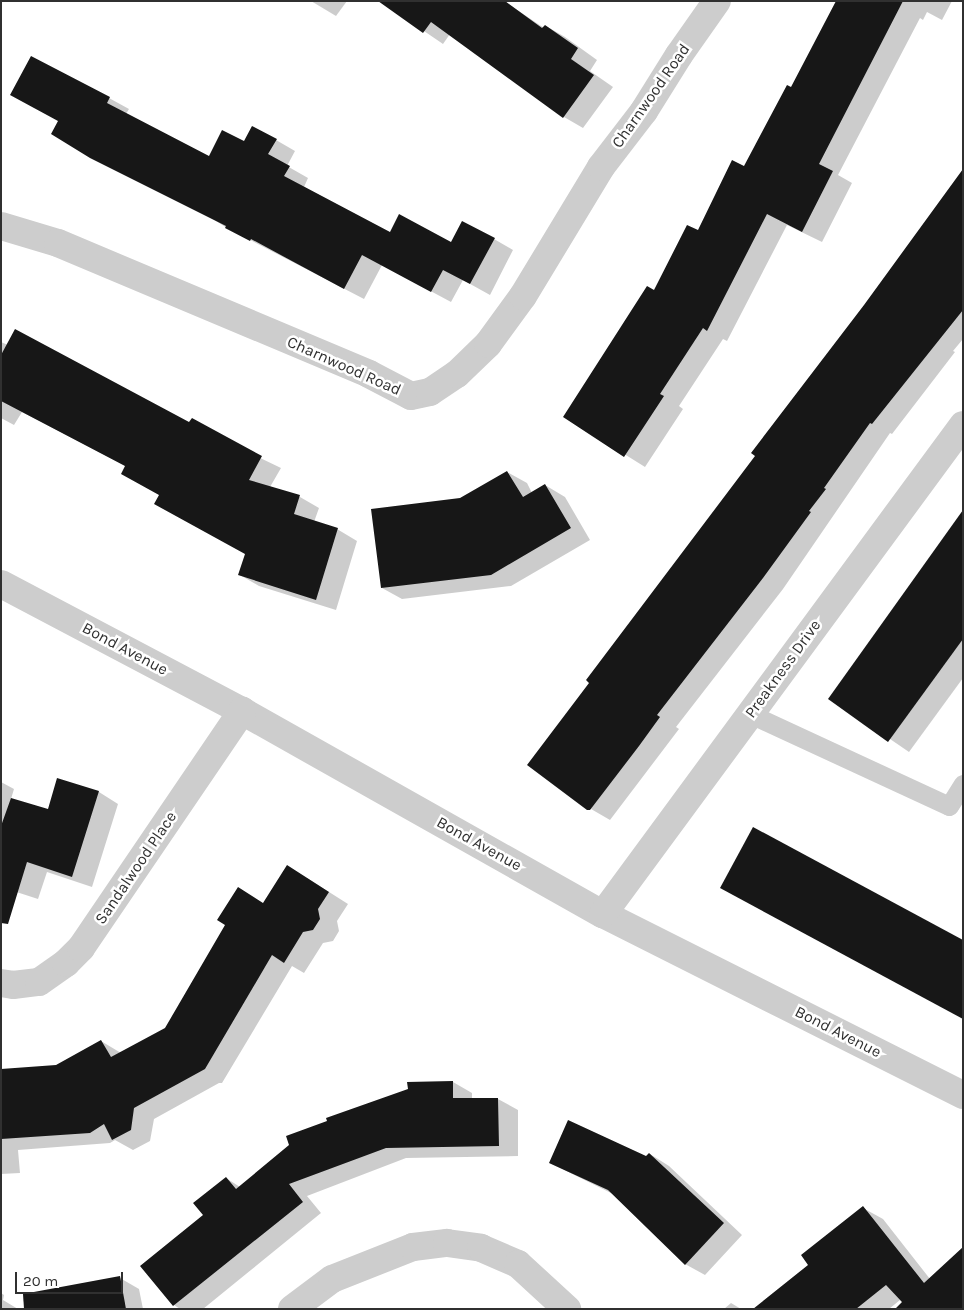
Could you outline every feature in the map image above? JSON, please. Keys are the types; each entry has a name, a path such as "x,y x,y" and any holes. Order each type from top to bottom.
{"street":[{"name":"Charnwood Road","path":"1,226 58,243 369,374 412,396 430,392 457,374 488,344 523,296 601,167 644,111 712,3"},
{"name":"Preakness Drive","path":"603,914 963,425"},
{"name":"Bond Avenue","path":"1,584 242,711 603,914 963,1095"},
{"name":"Sandalwood Place","path":"1,983 13,985 39,982 66,963 81,948 242,711"},
{"path":"292,1309 332,1279 413,1247 447,1243 481,1248 518,1264 567,1309"}],"lane":[{"path":"750,714 949,806 963,784"}],"building":[{"path":"378,1 505,1 542,28 545,25 578,48 571,59 594,75 563,118 431,22 423,33"},
{"path":"836,1 903,1 819,164 833,171 802,232 767,214 707,331 703,328 660,394 664,396 624,457 563,417 647,286 654,290 687,225 698,230 732,160 744,166 787,85 791,87"},
{"path":"31,56 110,97 107,103 209,156 222,130 244,141 252,126 277,139 268,154 290,166 284,176 390,232 399,214 451,242 462,221 495,238 470,284 443,270 431,292 362,255 344,289 251,239 250,241 225,228 226,226 90,158 51,134 58,121 10,95"},
{"path":"963,169 963,310 872,424 870,423 824,488 826,489 809,511 811,512 763,578 657,715 660,717 639,746 590,810 587,810 527,765 589,683 586,680 755,456 751,453 864,305"},
{"path":"15,329 189,422 192,418 262,456 249,480 300,495 294,514 338,528 316,600 238,575 245,554 154,504 159,495 121,474 125,466 1,401 1,355"},
{"path":"507,471 523,497 545,484 571,528 491,575 381,588 371,509 460,498"},
{"path":"963,510 963,639 888,742 828,699"},
{"path":"57,778 99,791 72,877 27,862 8,924 1,923 1,826 11,798 48,809"},
{"path":"753,827 963,940 963,1019 720,888"},
{"path":"287,865 329,892 318,909 320,919 313,930 303,932 284,963 272,955 205,1069 134,1108 131,1130 112,1140 104,1124 90,1133 1,1139 1,1069 56,1065 101,1040 111,1057 165,1028 225,925 217,920 238,887 263,903"},
{"path":"453,1081 453,1098 498,1098 499,1146 386,1148 289,1184 303,1202 173,1306 140,1266 203,1215 193,1203 226,1177 236,1189 289,1145 286,1136 327,1121 326,1118 408,1089 407,1082"},
{"path":"568,1120 646,1156 649,1153 724,1223 685,1265 608,1190 549,1163"},
{"path":"863,1206 924,1283 963,1247 963,1309 895,1309 902,1302 886,1285 856,1309 753,1309 808,1265 801,1255"},
{"path":"120,1276 126,1309 24,1309 23,1294"}]}
